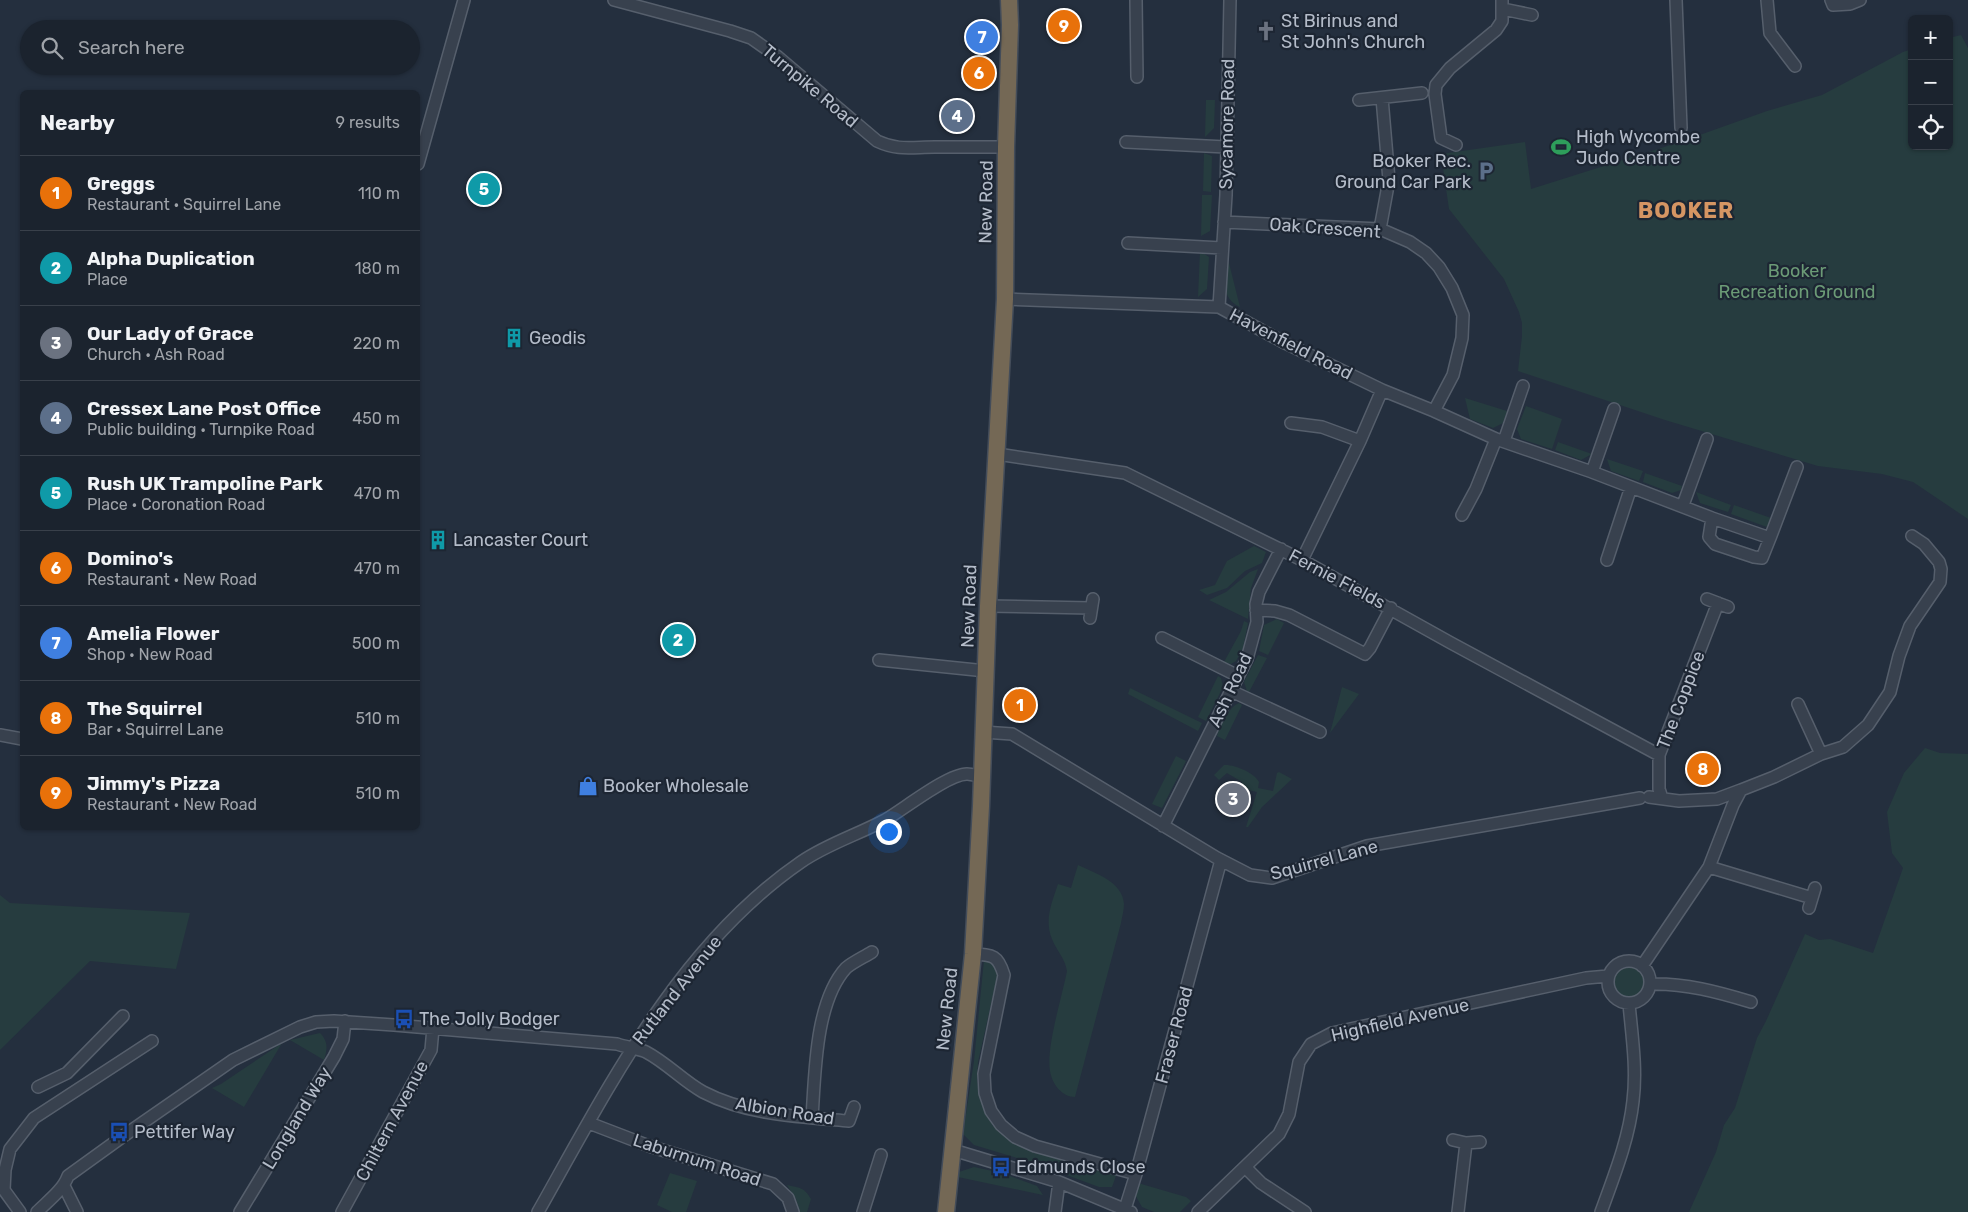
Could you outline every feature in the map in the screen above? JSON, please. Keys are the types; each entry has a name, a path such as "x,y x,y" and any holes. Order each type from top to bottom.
{"highway":[{"name":"New Road","path":"946,1212 973,954 988,606 1005,299 1009,0"}],"street":[{"path":"420,157 464,0"},
{"name":"Turnpike Road","path":"614,0 730,30 751,38 778,57 876,141 890,148 1006,147"},
{"path":"1136,0 1137,77"},
{"name":"Sycamore Road","path":"1219,307 1224,222 1230,0"},
{"path":"1676,0 1682,128"},
{"path":"1767,0 1770,33 1795,66"},
{"path":"1832,2 1850,4 1860,0"},
{"path":"1456,144 1441,138 1435,94 1436,85 1450,68 1496,30 1502,21 1503,4 1532,15"},
{"path":"1359,100 1422,93"},
{"path":"1380,228 1388,180 1382,98"},
{"path":"1126,142 1226,147"},
{"name":"Oak Crescent","path":"1224,222 1380,228 1410,242 1426,253 1452,288 1463,315 1462,338 1453,375 1434,411"},
{"path":"1128,243 1222,248"},
{"name":"Havenfield Road","path":"1005,299 1219,307 1285,343 1382,390 1500,440 1770,538"},
{"path":"1462,516 1500,440 1523,386"},
{"path":"1302,560 1360,441 1382,390"},
{"path":"1592,472 1614,409"},
{"path":"1291,423 1322,427 1360,441"},
{"path":"1682,505 1707,439"},
{"name":"Fernie Fields","path":"997,454 1125,473 1302,560 1659,755"},
{"path":"1712,518 1709,537 1715,544 1754,558 1762,558 1797,467"},
{"path":"1607,560 1631,487"},
{"name":"Squirrel Lane","path":"983,732 1012,734 1221,860 1250,875 1272,878 1367,846 1644,797 1679,801 1717,799 1774,778 1821,754 1842,747 1868,725 1890,692 1899,656 1910,626 1940,582 1940,562 1924,544 1912,536"},
{"name":"Ash Road","path":"1163,826 1247,659 1257,622 1256,610 1259,592 1281,549"},
{"name":"The Coppice","path":"1662,798 1659,790 1659,755 1718,603"},
{"path":"988,606 1091,608"},
{"path":"1256,610 1275,611 1289,615 1365,654 1391,608"},
{"path":"1162,638 1238,676"},
{"path":"879,660 986,671"},
{"path":"1231,691 1320,732"},
{"path":"1798,704 1821,754"},
{"path":"0,735 20,740"},
{"name":"Rutland Avenue","path":"538,1212 632,1049 702,953 732,921 794,868 822,849 884,820 950,779 966,774 982,777"},
{"path":"1642,966 1709,867 1733,805 1742,790"},
{"name":"Fraser Road","path":"1128,1210 1136,1174 1221,860"},
{"path":"1709,867 1812,898"},
{"path":"812,1118 819,1039 829,997 847,968 872,952"},
{"path":"973,954 992,956 1000,963 1004,975 984,1074 985,1093 991,1111 1001,1125 1015,1137 1035,1146 1136,1174"},
{"path":"1633,961 1647,971 1650,984 1644,998 1630,1004 1621,1003 1609,992 1608,976 1614,967 1622,962 1633,961"},
{"name":"Highfield Avenue","path":"1198,1212 1246,1168 1279,1134 1289,1114 1299,1062 1311,1044 1332,1033 1586,978 1608,976"},
{"path":"1650,984 1666,983 1713,991 1751,1002"},
{"path":"1601,1212 1623,1150 1633,1101 1634,1066 1630,1004"},
{"path":"38,1086 67,1073 123,1016"},
{"name":"Albion Road","path":"37,1212 64,1186 68,1176 233,1060 300,1026 316,1022 345,1021 617,1044 645,1051 703,1092 734,1105 757,1111 849,1121 854,1107"},
{"name":"Longland Way","path":"240,1212 334,1057 343,1039 345,1021"},
{"name":"Chiltern Avenue","path":"342,1212 431,1050 434,1028"},
{"path":"20,1212 4,1190 5,1170 10,1149 34,1118 152,1041"},
{"path":"67,1073 80,1089"},
{"name":"Laburnum Road","path":"589,1122 649,1146 773,1184 788,1198 793,1212"},
{"path":"1453,1140 1466,1143 1480,1142"},
{"path":"1458,1212 1466,1143"},
{"path":"953,1150 1059,1182 1128,1210"},
{"path":"863,1212 881,1155"},
{"path":"1246,1168 1261,1183 1305,1212"},
{"path":"1055,1212 1059,1182"},
{"path":"64,1186 77,1212"}],"green space":[{"name":"Booker Recreation Ground","path":"1961,35 1968,48 1968,519 1913,482 1882,474 1818,466 1665,420 1518,371 1522,336 1522,323 1519,312 1504,279 1449,209 1441,154 1525,142 1531,189 1680,142 1767,111 1822,95 1908,50 1908,150 1953,150 1953,37"},
{"path":"1206,100 1215,100 1214,128 1205,137"},
{"path":"1204,153 1212,156 1211,192 1203,191"},
{"path":"1202,195 1212,195 1210,231 1201,236"},
{"path":"1200,251 1209,257 1207,289 1198,297"},
{"path":"1227,255 1240,307 1233,303 1226,291"},
{"path":"1465,398 1507,411 1503,423 1493,428 1470,419"},
{"path":"1526,406 1562,419 1552,449 1521,439 1517,429"},
{"path":"1558,442 1592,454 1581,460 1555,450"},
{"path":"1607,459 1643,471 1639,481 1611,471"},
{"path":"1645,473 1682,486 1681,490 1672,493 1643,482"},
{"path":"1696,492 1731,505 1728,512 1700,503"},
{"path":"1734,505 1771,518 1767,527 1731,514"},
{"path":"1254,546 1266,552 1262,563 1245,571 1227,588 1207,595 1199,590 1215,585 1227,561"},
{"path":"1258,569 1251,588 1248,619 1209,600 1226,592 1250,572"},
{"path":"1277,619 1284,623 1268,655 1259,651 1264,625"},
{"path":"1244,621 1248,623 1243,648 1236,661 1231,664 1224,662 1241,631"},
{"path":"1258,655 1267,658 1249,692 1244,682"},
{"path":"1218,676 1221,678 1223,687 1206,721 1198,717"},
{"path":"1342,687 1359,694 1330,733"},
{"path":"1130,688 1202,723 1198,731 1128,694"},
{"path":"1239,703 1242,705 1225,740 1217,736 1225,717"},
{"path":"1925,748 1940,753 1968,754 1968,1212 1689,1212 1716,1152 1724,1125 1735,1108 1757,1038 1805,934 1819,940 1830,939 1873,953 1903,868 1892,853 1887,812 1904,773"},
{"path":"1176,756 1186,761 1162,808 1152,804"},
{"path":"1224,765 1249,772 1259,782 1258,788 1273,791 1277,773 1279,772 1292,779 1262,807 1248,827 1246,827 1257,792 1240,790 1242,782 1227,773 1219,780 1214,775"},
{"path":"1078,865 1100,875 1113,884 1119,890 1124,904 1121,923 1075,1097 1066,1095 1058,1089 1050,1071 1049,1061 1052,1036 1067,971 1052,939 1049,918 1051,904 1058,884 1071,888"},
{"path":"0,895 10,903 190,913 176,969 90,961 0,1050"},
{"path":"984,960 994,960 998,973 978,1062 977,1078 979,1095 993,1126 1008,1137 1117,1173 1112,1187 1099,1187 1037,1164 974,1145 963,1134 974,1061"},
{"path":"1627,965 1639,970 1644,982 1639,994 1627,999 1615,994 1610,982 1615,970"},
{"path":"320,1033 325,1040 326,1046 324,1060 290,1040"},
{"path":"282,1043 244,1107 212,1088 221,1084"},
{"path":"974,1167 1002,1173 1037,1186 1043,1195 958,1177 959,1172"},
{"path":"670,1173 697,1181 686,1212 672,1212 657,1205"},
{"path":"1138,1183 1186,1197 1191,1201 1180,1212 1154,1212 1142,1207 1134,1193"},
{"path":"787,1185 806,1192 811,1199 807,1212 800,1212 796,1199"}],"place":[{"name":"Jimmy's Pizza","path":"1064,26"},
{"name":"St Birinus and St John's Church","path":"1266,31"},
{"name":"Amelia Flower","path":"982,37"},
{"name":"Domino's","path":"979,73"},
{"name":"Cressex Lane Post Office","path":"957,116"},
{"name":"High Wycombe Judo Centre","path":"1561,147"},
{"name":"Booker Rec. Ground Car Park","path":"1486,171"},
{"name":"Rush UK Trampoline Park","path":"484,189"},
{"name":"Geodis","path":"514,338"},
{"name":"Lancaster Court","path":"438,540"},
{"name":"Alpha Duplication","path":"678,640"},
{"name":"Greggs","path":"1020,705"},
{"name":"The Squirrel","path":"1703,769"},
{"name":"Booker Wholesale","path":"588,786"},
{"name":"Our Lady of Grace","path":"1233,799"},
{"name":"The Jolly Bodger","path":"404,1019"},
{"name":"Pettifer Way","path":"119,1132"},
{"name":"Edmunds Close","path":"1001,1167"}],"district":[{"name":"BOOKER","path":"1686,210"}]}
